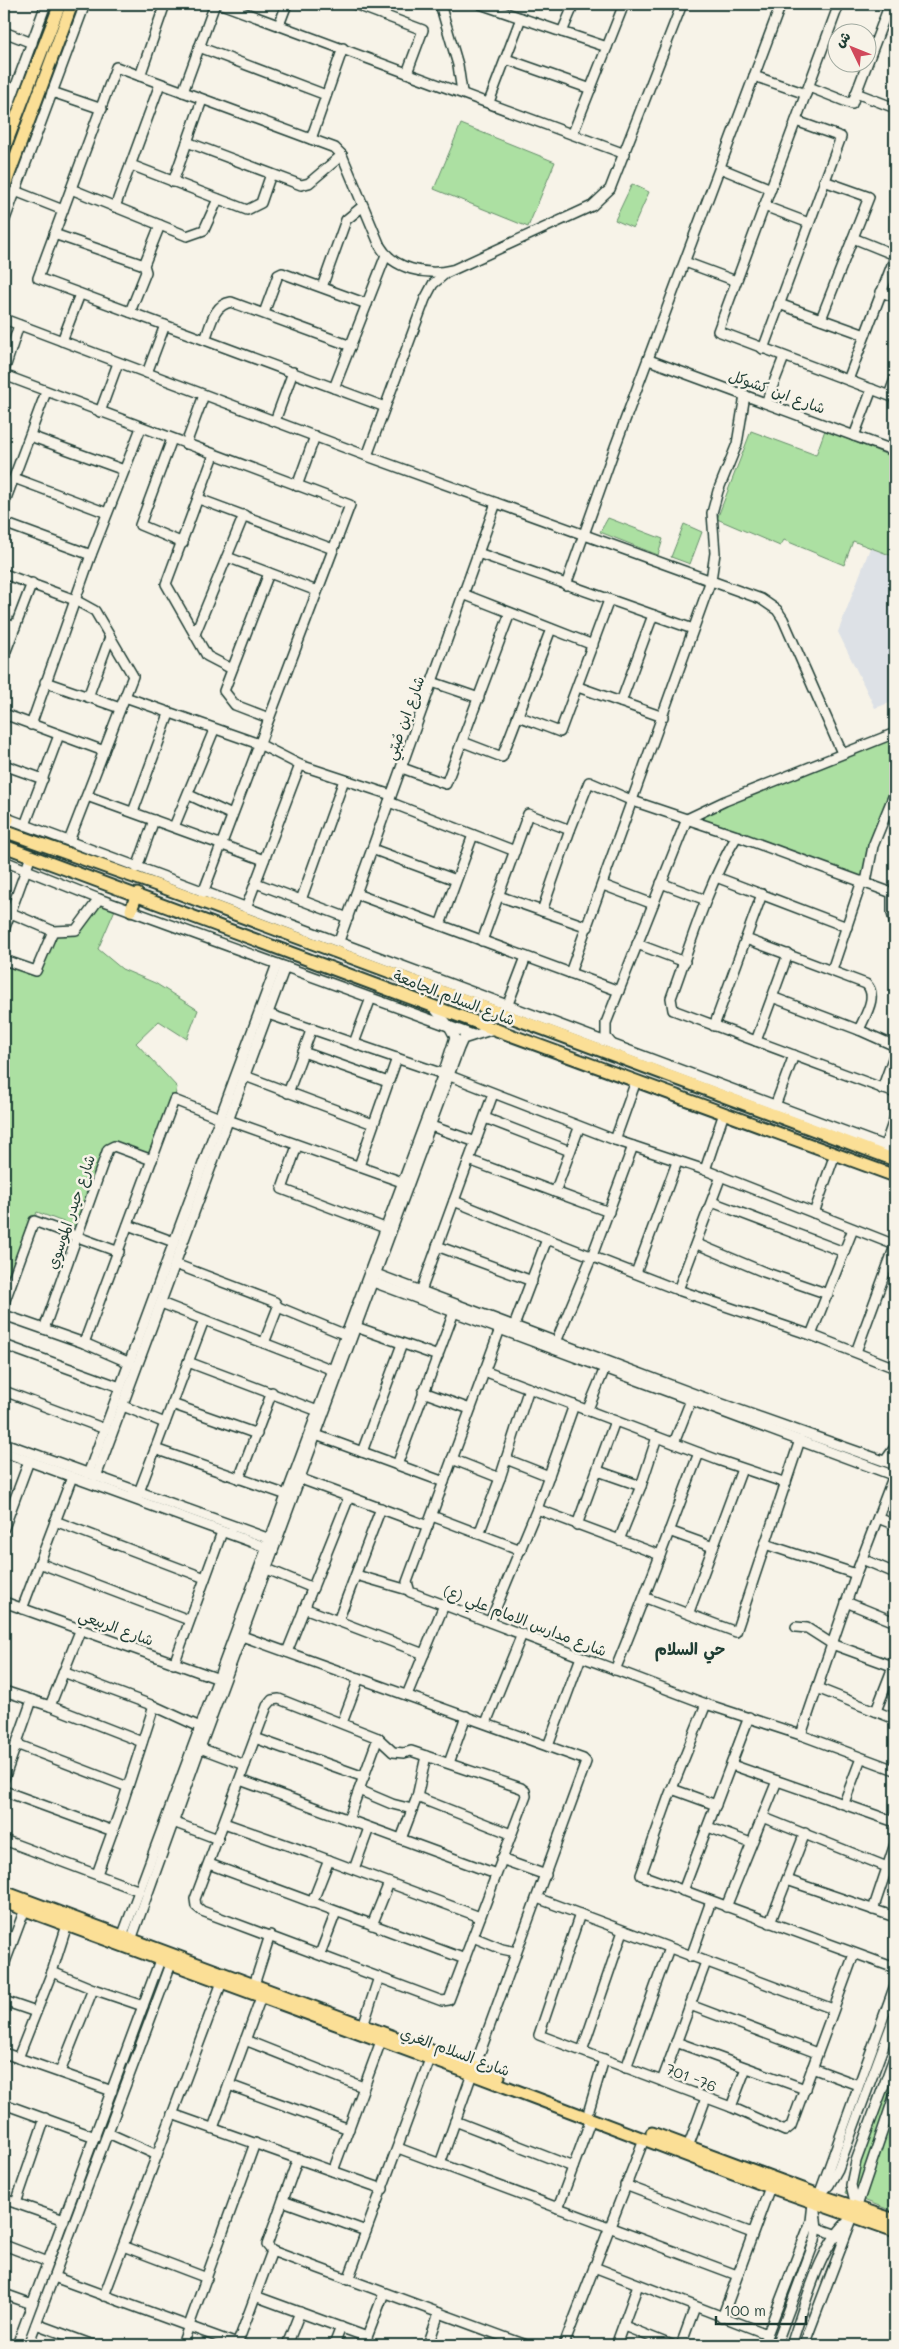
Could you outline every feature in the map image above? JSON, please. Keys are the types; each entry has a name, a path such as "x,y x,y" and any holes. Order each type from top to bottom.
{"main road":[{"path":"4,147 60,4"},
{"path":"9,190 70,9 76,4"},
{"path":"4,831 6,818"},
{"name":"شارع السلام الجامعة","path":"4,831 163,882 324,948 469,995 573,1040 723,1096 844,1136 895,1160"},
{"name":"شارع السلام الجامعة","path":"4,846 895,1176"},
{"path":"131,910 137,894"},
{"path":"298,955 306,947 305,940"},
{"path":"319,962 316,955 320,949 324,948"},
{"path":"697,1103 703,1099 703,1088"},
{"path":"722,1112 717,1102 723,1096"},
{"name":"شارع السلام الغري","path":"4,1892 254,1985 381,2041 430,2059 474,2070"},
{"name":"شارع السلام الغري","path":"4,1902 261,1997 363,2026 552,2101 688,2147 702,2156 770,2187 855,2211 895,2220"},
{"name":"شارع السلام الغري","path":"590,2114 644,2139 702,2156 816,2199"},
{"name":"شارع السلام الغري","path":"855,2211 895,2231"}],"street":[{"path":"4,118 46,4"},
{"path":"4,222 9,190 52,92 85,4"},
{"path":"140,76 165,4"},
{"path":"183,92 215,4"},
{"path":"221,4 574,133 625,154"},
{"path":"279,25 287,4"},
{"path":"354,4 423,30 407,73"},
{"path":"379,14 382,4"},
{"path":"440,4 458,64 462,92"},
{"path":"480,4 607,47"},
{"path":"562,32 574,4"},
{"path":"574,133 624,4"},
{"path":"367,456 430,288 441,276 451,270 598,202 610,189 682,4"},
{"path":"566,585 781,4"},
{"path":"839,4 718,330 784,357 892,396 895,379"},
{"path":"754,76 852,104 889,6"},
{"path":"489,102 520,18"},
{"path":"4,32 32,43"},
{"path":"199,47 326,95"},
{"path":"311,139 343,48"},
{"path":"506,60 591,89"},
{"path":"385,406 38,278 116,67 335,148 342,155 380,246 386,255 397,263 425,273 451,270"},
{"path":"115,207 160,84"},
{"path":"4,86 14,90"},
{"path":"52,92 102,109"},
{"path":"856,93 895,108"},
{"path":"173,182 202,100"},
{"path":"763,349 840,137 796,121"},
{"path":"187,142 304,185 342,155"},
{"path":"131,165 246,210 261,203 270,174"},
{"path":"720,168 771,189"},
{"path":"822,319 868,197 824,181"},
{"path":"71,189 187,236 204,230 218,199"},
{"path":"9,190 63,210"},
{"path":"322,287 346,220 363,206"},
{"path":"764,206 809,223"},
{"path":"130,312 146,272 144,265 160,225"},
{"path":"54,234 144,265"},
{"path":"848,380 895,256 853,238"},
{"path":"334,388 386,255"},
{"path":"685,262 736,281"},
{"path":"264,314 280,273 285,273 368,304"},
{"path":"425,273 430,288"},
{"path":"881,292 895,297"},
{"path":"62,342 80,294"},
{"path":"205,340 216,310 225,303 236,303 351,346"},
{"path":"779,304 865,335"},
{"path":"4,320 367,456 761,599 777,610 783,619 842,753"},
{"path":"147,373 165,325"},
{"path":"19,326 4,373 46,392 350,506 203,893"},
{"path":"766,403 784,357"},
{"name":"شارع ابن كشوكل","path":"649,360 895,451"},
{"path":"100,412 118,363"},
{"path":"275,421 293,372"},
{"path":"854,436 872,389"},
{"path":"4,504 46,392"},
{"path":"186,444 204,395"},
{"path":"570,973 663,717 710,580 715,553 712,513 718,491 737,444 745,395"},
{"path":"31,724 91,555 141,428"},
{"path":"30,436 124,470"},
{"path":"297,486 314,436"},
{"path":"172,439 140,526 183,543"},
{"path":"214,455 183,543 166,584 207,656 232,669"},
{"path":"14,478 107,513"},
{"path":"199,499 334,549"},
{"name":"شارع ابن صُبّي","path":"339,941 496,503"},
{"path":"195,634 244,515"},
{"path":"4,523 91,555"},
{"path":"478,553 693,629"},
{"path":"227,556 317,591"},
{"path":"269,573 224,691 235,705 269,718"},
{"path":"4,574 76,600 96,611 132,676 69,841"},
{"path":"4,656 32,583"},
{"path":"463,594 593,645"},
{"path":"518,716 560,732 609,600"},
{"path":"402,768 446,784 510,613"},
{"path":"621,702 653,615"},
{"path":"4,623 15,627"},
{"path":"463,742 502,757 551,629"},
{"path":"88,698 110,637"},
{"path":"45,682 120,708"},
{"path":"432,682 479,698"},
{"path":"578,687 663,717"},
{"path":"125,697 214,730 259,744 300,765 344,780 515,851"},
{"path":"4,714 59,736 104,751"},
{"path":"133,812 169,714"},
{"path":"174,827 189,795 214,730"},
{"path":"646,1067 612,1044 606,1037 606,1023 687,819 842,753 895,733"},
{"path":"25,825 59,736"},
{"path":"4,764 43,779"},
{"path":"246,908 300,765"},
{"path":"301,900 344,780"},
{"path":"542,911 589,782 633,801 737,836 894,893 892,913 895,925"},
{"path":"832,970 864,882 873,846 895,792"},
{"path":"189,795 232,815"},
{"path":"87,796 264,860"},
{"path":"482,941 528,814 570,830"},
{"path":"6,818 138,868 163,882 203,893 339,941 469,995 508,1004 775,1106 844,1136 895,1150"},
{"path":"138,868 154,820"},
{"path":"440,925 473,835"},
{"path":"737,836 706,900 671,998 673,1010 895,1094"},
{"path":"372,849 456,880"},
{"path":"4,930 6,911 32,856"},
{"path":"4,861 99,899 472,1035"},
{"path":"716,877 846,928"},
{"path":"256,883 348,918"},
{"path":"661,883 706,900"},
{"path":"603,885 653,904"},
{"path":"356,894 619,991"},
{"path":"714,1026 762,894"},
{"path":"498,896 588,927"},
{"path":"6,911 53,931 76,930 99,899"},
{"path":"4,960 36,971 53,931"},
{"path":"746,940 832,970 870,987 872,998 859,1030"},
{"path":"637,944 684,962"},
{"path":"756,1041 788,954"},
{"path":"508,1004 526,957"},
{"path":"224,1119 245,1076 268,1014 281,965"},
{"path":"92,1475 123,1406 175,1264 186,1223 281,965"},
{"path":"772,997 859,1030 895,1046"},
{"path":"354,1043 371,998"},
{"path":"430,1005 459,1038"},
{"path":"268,1014 447,1075 579,1128 705,1170 895,1246 856,1352"},
{"path":"573,1040 584,1040 592,1036 606,1023"},
{"path":"288,1093 312,1028"},
{"path":"459,1038 494,1029"},
{"path":"127,1938 200,1748 269,1544 346,1334 358,1314 374,1278 431,1126 459,1038"},
{"path":"303,1052 388,1082"},
{"path":"882,1089 895,1053"},
{"path":"775,1106 794,1055"},
{"path":"359,1166 397,1058"},
{"path":"127,1938 140,1891 200,1727 219,1679 242,1636 268,1570 356,1327 358,1314 385,1228 402,1182 447,1075"},
{"path":"245,1076 373,1124"},
{"path":"615,1140 636,1081"},
{"path":"421,1291 493,1094"},
{"path":"84,1343 174,1100 297,1146 402,1182"},
{"path":"705,1170 722,1112"},
{"path":"885,1146 895,1117"},
{"path":"485,1118 570,1151"},
{"path":"431,1126 476,1142"},
{"path":"555,1192 579,1128"},
{"name":"شارع حيدر الموسوي","path":"44,1329 108,1149 114,1146 152,1160"},
{"path":"297,1146 282,1189 385,1228"},
{"path":"556,1342 592,1256 633,1146"},
{"path":"814,1213 835,1154"},
{"path":"469,1160 609,1212"},
{"path":"636,1273 677,1162"},
{"path":"678,1290 697,1244 721,1176"},
{"path":"454,1201 678,1290 811,1335 895,1368"},
{"path":"712,1202 844,1252"},
{"path":"5,1298 34,1221 118,1252"},
{"path":"92,1475 105,1429 174,1242 186,1223"},
{"path":"128,1225 174,1242"},
{"path":"811,1335 853,1229"},
{"path":"514,1326 547,1239"},
{"path":"697,1244 764,1272 828,1294"},
{"path":"437,1246 532,1280"},
{"path":"175,1264 275,1302 278,1307 346,1334"},
{"path":"374,1278 421,1291 708,1399 895,1465"},
{"path":"374,1278 454,1312 895,1476 856,1574 801,1735"},
{"path":"161,1303 333,1370"},
{"path":"264,1343 278,1307"},
{"path":"397,1465 454,1312"},
{"path":"4,1315 84,1343 130,1363"},
{"path":"138,1492 204,1320"},
{"path":"356,1327 438,1356"},
{"path":"408,1590 407,1582 500,1329"},
{"path":"362,1452 402,1344"},
{"path":"4,1345 120,1387"},
{"path":"188,1362 272,1392 318,1411"},
{"path":"588,1409 605,1368"},
{"path":"484,1372 588,1409 742,1469 786,1483"},
{"path":"479,1534 500,1478 529,1388"},
{"path":"4,1391 105,1429"},
{"path":"239,1479 272,1392"},
{"path":"423,1392 470,1409"},
{"path":"674,1443 691,1400"},
{"path":"172,1404 256,1434"},
{"path":"490,1622 537,1509 574,1405"},
{"path":"123,1406 165,1423"},
{"path":"577,1525 615,1421"},
{"path":"316,1435 444,1482"},
{"path":"619,1540 641,1486 657,1437"},
{"path":"646,1598 688,1612 736,1632 800,1440"},
{"path":"4,1443 138,1492 269,1544"},
{"path":"885,1461 895,1447"},
{"path":"155,1449 287,1495"},
{"path":"4,1452 222,1532 269,1544"},
{"path":"615,1670 646,1598 660,1555 699,1453"},
{"path":"506,1459 549,1476"},
{"path":"452,1460 500,1478"},
{"path":"4,1528 8,1504 29,1461"},
{"path":"688,1612 742,1469"},
{"path":"598,1471 641,1486"},
{"path":"22,1608 72,1477"},
{"path":"301,1479 428,1526"},
{"path":"287,1652 349,1497"},
{"path":"338,1621 380,1508"},
{"path":"537,1509 660,1555"},
{"path":"432,1516 521,1550"},
{"path":"878,1518 895,1525"},
{"path":"54,1521 205,1578"},
{"path":"669,1531 713,1547"},
{"path":"174,1664 222,1532"},
{"path":"765,1544 856,1574"},
{"path":"862,1559 895,1572"},
{"path":"39,1563 189,1620"},
{"path":"268,1570 313,1588"},
{"name":"شارع مدارس الامام علي (ع)","path":"356,1575 408,1590 706,1704 801,1735 895,1770"},
{"name":"شارع الربيعي","path":"4,1602 80,1631 219,1679"},
{"path":"846,1602 895,1622"},
{"path":"407,1695 444,1605"},
{"path":"304,1608 424,1654"},
{"path":"796,1627 807,1628 832,1644 894,1667 876,1711"},
{"path":"50,1706 80,1631"},
{"path":"486,1723 522,1634"},
{"path":"242,1636 486,1723 586,1762 440,2164"},
{"path":"548,1746 581,1657"},
{"path":"63,1672 154,1706 200,1727"},
{"path":"342,1723 359,1678"},
{"path":"817,1688 895,1719"},
{"path":"4,1691 50,1706 142,1742"},
{"path":"278,1699 378,1738 394,1752 404,1753 411,1751 521,1788 525,1791 526,1796 472,1937 452,1996 447,2002 202,1911 196,1906 195,1899 255,1738 267,1706 272,1700 278,1699"},
{"path":"4,1779 32,1700"},
{"path":"706,1704 640,1875 895,1968"},
{"path":"96,1874 113,1831 154,1706"},
{"path":"449,1763 466,1716"},
{"path":"683,1891 749,1717"},
{"path":"255,1738 364,1777"},
{"path":"348,1820 378,1738"},
{"path":"16,1744 128,1787"},
{"path":"200,1748 245,1765"},
{"path":"401,1840 417,1797 426,1756"},
{"path":"844,1803 860,1758"},
{"path":"732,1765 895,1822"},
{"path":"240,1780 496,1874"},
{"path":"726,1907 777,1781"},
{"path":"672,1789 716,1805"},
{"path":"359,1790 392,1804 412,1809"},
{"path":"4,1791 113,1831"},
{"path":"417,1797 511,1834"},
{"path":"762,1816 887,1867"},
{"path":"173,1822 218,1840"},
{"path":"224,1823 354,1869 480,1917"},
{"path":"708,1827 751,1843"},
{"path":"354,1869 369,1828"},
{"path":"770,1923 805,1833"},
{"path":"4,1842 140,1891"},
{"path":"873,1910 895,1844"},
{"path":"501,1859 546,1875"},
{"path":"312,1903 329,1860"},
{"path":"209,1864 465,1959"},
{"path":"786,1880 895,1918"},
{"path":"372,1925 389,1883"},
{"path":"537,1898 833,2009"},
{"path":"691,1957 711,1901"},
{"path":"4,1965 24,1909"},
{"path":"320,1954 336,1912"},
{"name":"701 -76","path":"580,1914 539,2035 731,2107 785,2130 790,2129 805,2089"},
{"path":"18,2058 52,1972 67,1925"},
{"path":"582,2051 623,1931"},
{"path":"254,1985 270,1936"},
{"path":"472,1937 502,1949 516,1952"},
{"path":"626,2068 669,1948"},
{"path":"676,2042 805,2089 854,1954"},
{"path":"17,2345 143,2006 166,1962"},
{"path":"28,2345 108,2133 166,1962"},
{"path":"662,2081 706,1962"},
{"path":"52,1972 93,1989 143,2006"},
{"path":"363,2026 379,1977"},
{"path":"104,2296 222,1982"},
{"path":"776,2345 815,2240 813,2227 816,2199 895,1985"},
{"path":"60,2072 93,1989"},
{"path":"212,2128 261,1997"},
{"path":"4,2000 36,2012"},
{"path":"690,2005 818,2053"},
{"path":"816,2199 829,2185 838,2169 895,2015"},
{"path":"245,2040 363,2087"},
{"path":"334,2171 381,2041"},
{"path":"4,2053 112,2090"},
{"path":"855,2211 851,2185 856,2161 895,2055"},
{"path":"348,2280 430,2059"},
{"path":"558,2208 590,2114 604,2059"},
{"path":"731,2107 746,2068"},
{"path":"812,2068 858,2085"},
{"path":"229,2085 349,2129"},
{"path":"804,2345 839,2236 855,2211 895,2094"},
{"path":"688,2147 706,2098"},
{"path":"4,2104 95,2137"},
{"path":"172,2114 383,2189"},
{"path":"16,2204 44,2118"},
{"path":"455,2121 573,2167"},
{"path":"108,2133 157,2155"},
{"path":"851,2136 855,2143 864,2141"},
{"path":"564,2345 644,2139"},
{"path":"182,2345 255,2143"},
{"path":"398,2148 737,2275"},
{"path":"298,2158 267,2244 272,2251 526,2345"},
{"path":"76,2185 86,2189"},
{"path":"625,2185 752,2233"},
{"path":"722,2318 770,2187"},
{"path":"4,2199 64,2220"},
{"path":"283,2201 366,2231"},
{"path":"813,2227 839,2236"},
{"path":"763,2345 813,2227"},
{"path":"791,2345 828,2246 839,2236"},
{"path":"4,2245 48,2262"},
{"path":"123,2246 206,2278"},
{"path":"54,2277 237,2344 272,2251"},
{"path":"594,2267 767,2334"},
{"path":"616,2345 638,2285"},
{"path":"255,2296 341,2327 366,2341 384,2293"},
{"path":"4,2294 32,2304"},
{"path":"681,2345 694,2307"},
{"path":"287,2345 300,2312"},
{"path":"428,2345 439,2313"},
{"path":"36,2324 88,2344"},
{"path":"624,2326 665,2344"},
{"path":"334,2345 341,2327"}],"shaded area":[{"path":"870,548 895,557 895,701 875,708 838,632"}],"green space":[{"path":"461,124 555,162 528,227 434,189"},
{"path":"632,184 649,192 633,228 615,220"},
{"path":"825,430 895,458 895,557 853,541 844,565 784,540 780,546 717,519 751,431 816,455"},
{"path":"608,518 663,539 658,555 600,532"},
{"path":"684,524 702,532 690,564 671,557"},
{"path":"895,733 895,789 862,881 687,819"},
{"path":"99,899 117,905 98,949 122,969 155,983 198,1010 187,1039 159,1021 136,1043 177,1087 152,1160 108,1149 79,1228 37,1212 4,1293 4,960 34,971 53,931 76,930"},
{"path":"895,2068 895,2212 845,2193"}],"district":[{"name":"حي السلام","path":"690,1649"}]}
